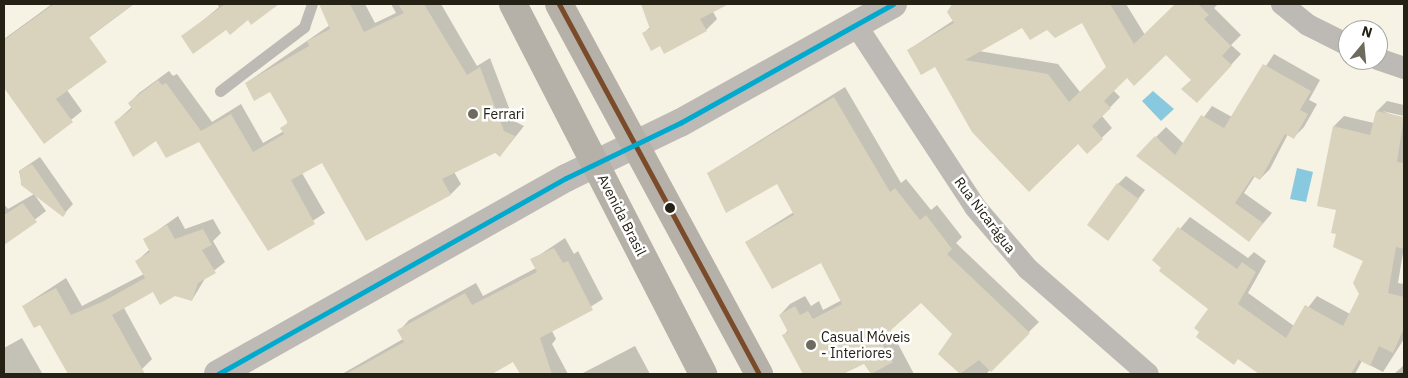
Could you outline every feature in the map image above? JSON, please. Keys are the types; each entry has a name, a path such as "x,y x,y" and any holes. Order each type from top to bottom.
{"main road":[{"name":"Avenida Brasil","path":"513,4 703,374"},
{"path":"559,4 759,374"}],"street":[{"path":"218,374 595,162 680,123 894,4"},
{"path":"1282,4 1308,25 1338,40"},
{"name":"Rua Nicarágua","path":"856,25 975,207 1028,269 1148,374"},
{"path":"1388,62 1404,68"}],"lane":[{"path":"220,91 304,27 312,4"}],"water":[{"path":"1153,91 1174,109 1161,121 1142,101"},
{"path":"1297,168 1313,172 1306,202 1290,199"}],"building":[{"path":"54,4 134,4 89,37 107,62 56,99 73,122 44,144 4,88 4,40"},
{"path":"225,4 279,4 251,25 248,20 230,35 226,30 193,54 181,36"},
{"path":"319,4 350,4 364,32 404,13 398,4 424,4 467,75 480,67 504,131 515,136 500,157 495,153 442,179 451,195 366,241 322,163 291,180 315,224 268,251 199,142 166,158 156,141 133,157 114,122 132,109 128,103 158,80 162,85 166,83 201,131 231,114 253,152 284,134 280,128 288,123 270,92 254,101 245,83 309,46 307,41 330,29"},
{"path":"641,4 729,4 700,19 707,31 664,54 660,46 651,51 642,33 650,29"},
{"path":"952,4 1110,4 1134,44 1175,4 1198,4 1209,15 1204,19 1231,46 1222,56 1232,65 1197,103 1181,89 1191,80 1166,55 1134,86 1127,78 1104,101 1111,108 1092,126 1103,139 1087,154 1078,144 1029,192 972,132 935,67 921,75 907,50 954,23 947,12","holes":["1082,23 1106,67 1069,102 1048,74 965,60 1022,28 1030,40 1047,30 1055,38"]},
{"path":"1263,64 1311,91 1300,110 1308,114 1294,139 1285,134 1260,180 1253,176 1235,203 1263,223 1249,242 1136,156 1155,136 1175,155 1201,115 1224,128"},
{"path":"834,97 890,192 895,188 920,220 926,215 952,249 947,254 1030,333 991,372 979,360 960,374 938,354 952,334 921,303 880,340 893,362 871,374 864,364 843,374 803,374 782,335 788,332 779,315 795,306 800,315 808,311 813,319 842,304 821,263 772,289 745,242 794,215 777,184 726,213 707,173"},
{"path":"1376,111 1404,117 1397,162 1404,163 1404,249 1396,247 1388,293 1404,297 1404,328 1393,353 1379,346 1370,366 1359,360 1351,374 1259,374 1238,359 1234,365 1196,337 1199,332 1194,328 1208,309 1159,271 1161,268 1152,260 1178,227 1237,269 1242,262 1256,272 1238,304 1286,338 1305,305 1343,326 1359,294 1353,283 1363,261 1333,247 1336,234 1331,233 1336,210 1317,206 1333,126 1370,135"},
{"path":"32,164 66,213 63,217 21,185 20,170"},
{"path":"1117,183 1139,199 1108,241 1087,225"},
{"path":"23,203 37,222 4,245 4,215"},
{"path":"167,225 175,239 203,229 212,245 202,250 216,273 198,283 192,301 175,296 160,305 153,292 112,315 145,374 68,374 40,325 34,328 22,306 56,288 71,315 104,301 145,278 135,261 150,252 143,239"},
{"path":"554,248 563,263 568,261 593,310 540,338 552,374 520,374 513,362 492,374 346,374 404,342 397,330 465,293 472,305 537,272 530,259"}],"transit line":[{"path":"559,4 759,374"},
{"path":"218,374 566,178 680,123 893,4"}],"place":[{"name":"Ferrari","path":"473,114"},
{"name":"Casual Móveis - Interiores","path":"811,345"}]}
